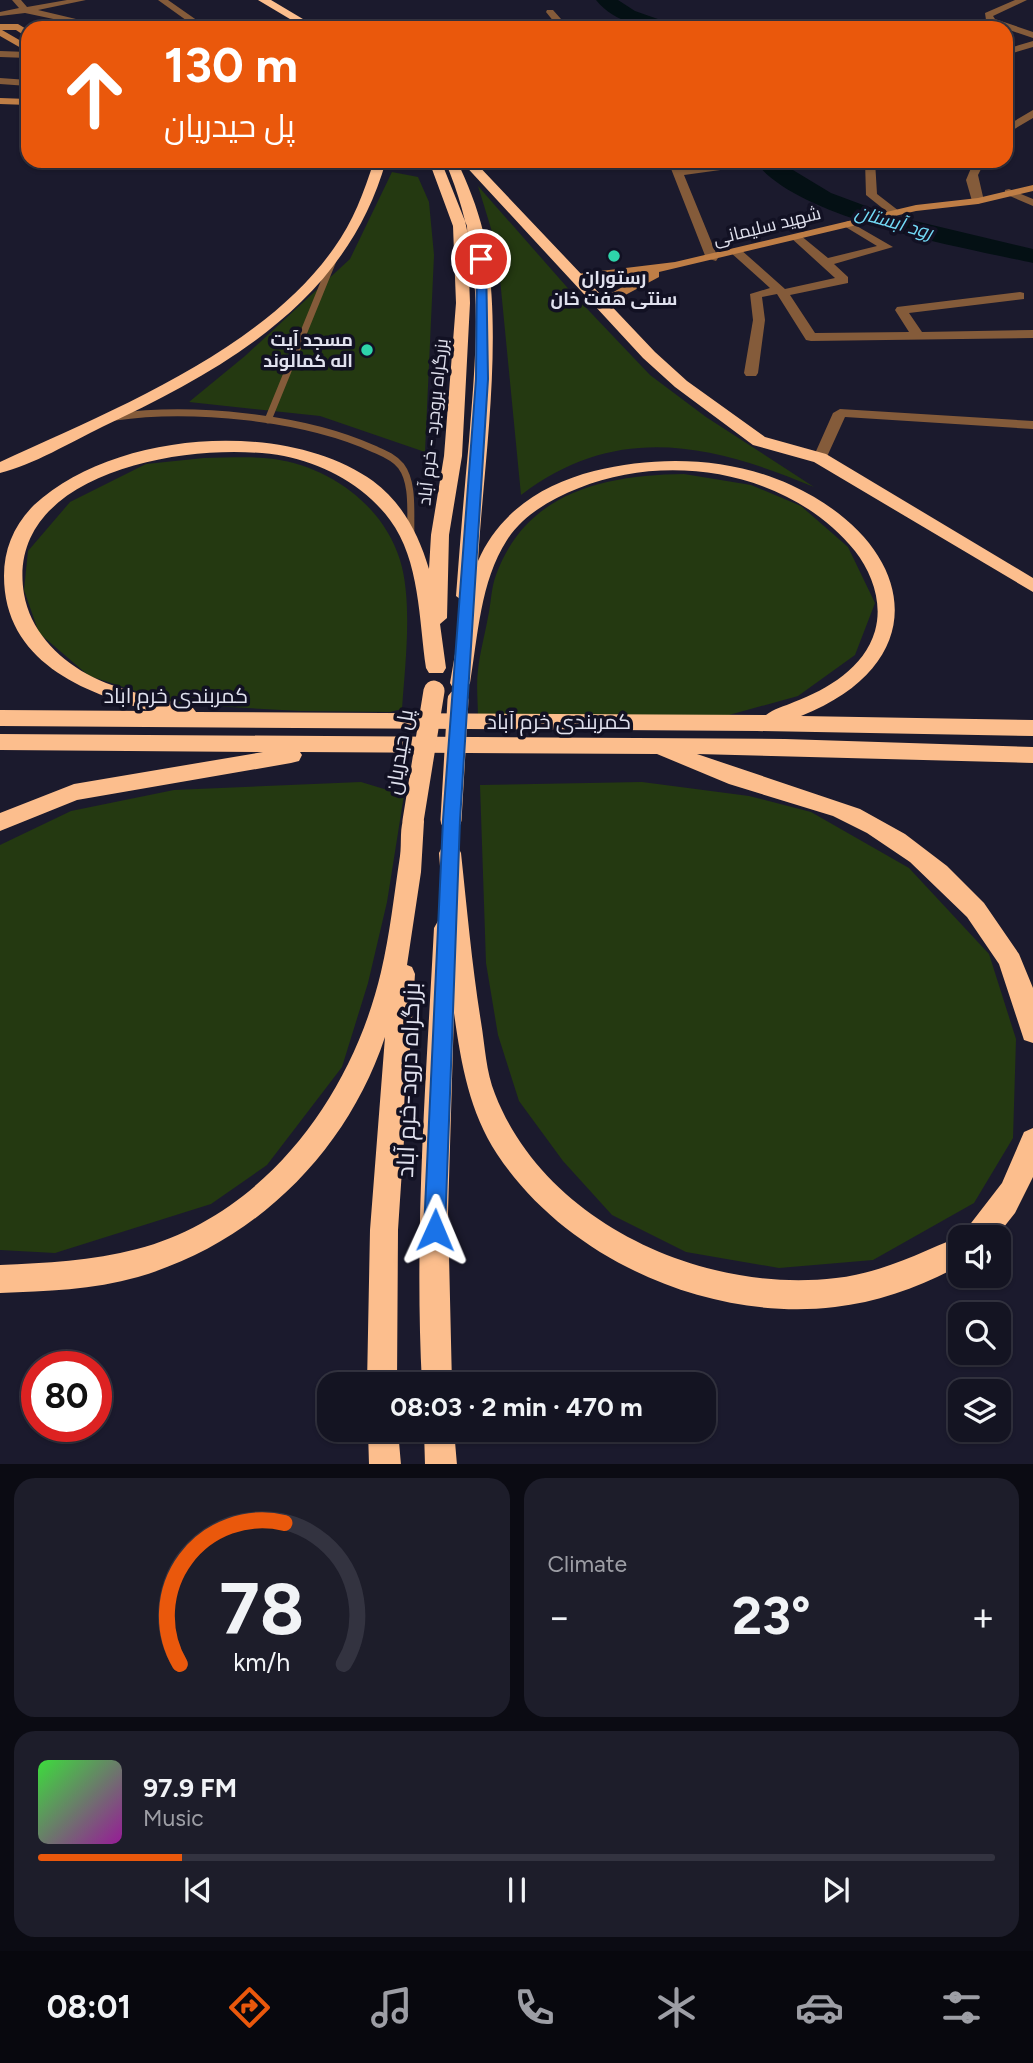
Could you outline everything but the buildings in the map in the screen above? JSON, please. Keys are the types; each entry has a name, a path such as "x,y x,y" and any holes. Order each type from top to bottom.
{"highway":[{"path":"263,0 300,21"},
{"path":"275,0 310,21"},
{"path":"0,468 103,419 206,365 260,328 297,297 335,256 361,215 378,168"},
{"name":"بزرگراه بروجرد - خرم آباد","path":"434,691 440,535 453,456 463,303 460,226 438,168"},
{"path":"454,168 475,227 481,259 482,305 482,379 459,691"},
{"path":"474,168 657,362 719,412 759,441 820,458 1033,586"},
{"path":"351,721 208,720 82,680 37,646 16,607 13,572 20,537 37,514 58,496 82,479 117,464 198,447 272,449 309,457 345,471 366,484 383,499 411,538 424,594 436,668"},
{"path":"459,691 480,580 489,555 502,534 521,514 547,495 608,472 642,467 713,469 752,477 782,487 837,519 861,542 877,570 886,601 885,631 881,640 872,658 846,684 811,705 757,723"},
{"name":"پل حیدریان","path":"413,821 434,691"},
{"name":"بزرگراه درود-خرم آباد","path":"436,1372 435,1206 459,691"},
{"name":"کمربندی خرم اباد","path":"0,718 351,721"},
{"name":"کمربندی خرم آباد","path":"351,721 757,723 1033,728"},
{"name":"کمربندی خرم آباد","path":"0,742 352,746 651,745 1033,755"},
{"path":"651,745 759,786 812,799 850,814 886,833 915,853 950,884 981,917 1006,953 1024,996 1033,1032"},
{"path":"0,822 74,792 352,746"},
{"name":"بزرگراه درود-خرم آباد","path":"382,1372 380,1332 384,1215 413,821"},
{"path":"450,853 463,989 474,1060 484,1100 503,1138 528,1174 564,1211 607,1240 655,1267 699,1282 795,1295 848,1291 891,1282 948,1257"},
{"path":"0,1279 45,1281 104,1273 163,1256 228,1225 283,1180 328,1128 360,1072 390,985 410,860"},
{"path":"989,1225 1000,1213 1020,1178 1033,1141"},
{"path":"384,1442 385,1464"},
{"path":"440,1442 441,1464"}],"street":[{"path":"16,0 25,10 76,21"},
{"path":"1,13 82,0"},
{"path":"162,0 193,21"},
{"path":"991,21 988,15 1023,0"},
{"path":"550,12 558,21"},
{"path":"1,13 21,29"},
{"path":"0,30 18,27"},
{"path":"1013,28 1033,35"},
{"path":"0,30 21,43"},
{"path":"1013,50 1033,44"},
{"path":"0,54 21,55"},
{"path":"0,81 21,82"},
{"path":"0,102 21,102"},
{"path":"1013,127 1033,113"},
{"path":"1013,130 1033,129"},
{"path":"675,168 712,258"},
{"path":"870,168 872,195 895,213"},
{"path":"973,168 970,184 978,201"},
{"name":"شهید سلیمانی","path":"576,278 675,266 895,213 978,201 1033,188"},
{"path":"1009,192 1033,203"},
{"path":"826,262 887,247 848,224"},
{"path":"751,373 759,320 756,294 782,292 844,280 796,237"},
{"path":"736,252 782,292 811,337 916,333 1033,334"},
{"name":"شهید سلیمانی","path":"601,304 644,279 675,266"},
{"path":"916,333 901,310 1020,296"},
{"path":"820,458 840,413 1033,425"}],"lane":[{"path":"268,420 335,256"},
{"path":"103,419 127,415 167,414 268,420 326,431 388,456 402,467 410,494 411,538"}],"green space":[{"path":"392,172 418,177 429,202 434,255 425,452 320,416 189,402 245,356 350,259"},
{"path":"478,186 573,294 650,375 706,417 814,487 738,460 701,451 665,447 629,449 593,457 557,472 521,495 497,248"},
{"path":"204,458 274,459 315,470 352,492 381,522 392,540 404,577 407,634 402,709 390,712 300,711 177,704 89,676 39,633 24,590 28,551 70,502 146,464"},
{"path":"684,474 751,485 801,506 848,547 875,603 855,655 798,696 729,715 478,718 478,670 494,580 509,547 527,524 548,507 571,494 597,485 654,475"},
{"path":"361,782 404,795 387,902 368,983 342,1067 267,1165 211,1204 55,1253 0,1250 0,845 71,811 174,790"},
{"path":"642,782 749,796 811,812 909,868 989,954 1016,1039 1013,1138 974,1203 873,1260 779,1268 686,1252 612,1215 563,1161 519,1101 498,1035 486,963 480,785"}],"waterway":[{"name":"رود آبستان","path":"605,0 628,15 645,21"},
{"name":"رود آبستان","path":"772,168 823,198 881,220 1033,256"}],"place":[{"name":"رستوران سنتی هفت خان","path":"614,256"},
{"name":"مسجد آیت اله کمالوند","path":"367,350"}],"route":[{"path":"435,1230 451,820 482,379 481,259"}]}
